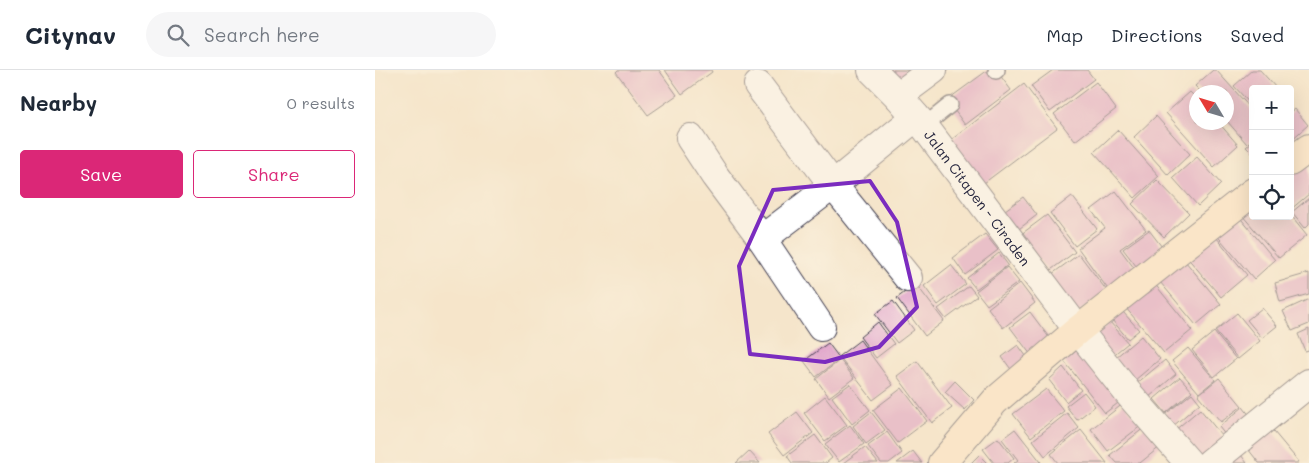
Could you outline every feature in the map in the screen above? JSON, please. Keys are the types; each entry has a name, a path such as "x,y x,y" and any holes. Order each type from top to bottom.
{"street":[{"name":"Jalan Citapen - Ciraden","path":"872,70 899,96 920,121 1078,330 1128,393 1189,463"},
{"path":"899,96 933,70"},
{"path":"758,85 833,185 908,278"},
{"path":"762,239 920,121"},
{"path":"690,138 821,326"},
{"path":"1294,159 1309,148"},
{"path":"942,463 995,401 1078,330 1249,195"},
{"path":"1210,463 1309,383"}],"lane":[{"path":"920,121 950,105"}],"highlighted area":[{"path":"870,181 897,222 917,307 879,347 825,362 750,354 739,266 773,190"}],"building":[{"path":"618,70 659,70 677,95 648,115 616,72"},
{"path":"665,70 711,70 712,72 682,94"},
{"path":"887,70 921,70 899,86"},
{"path":"988,70 996,70 1011,90 965,125 947,100"},
{"path":"1053,70 1087,70 1094,79 1050,112 1031,86"},
{"path":"1213,70 1216,70 1230,85 1196,85"},
{"path":"1252,70 1260,70 1273,85 1249,85 1249,103 1234,86"},
{"path":"1096,82 1116,109 1075,141 1054,114"},
{"path":"1024,84 1057,128 984,183 951,140"},
{"path":"1234,90 1249,107 1249,142 1247,144 1234,129"},
{"path":"1189,93 1189,130 1225,130 1238,145 1214,167 1166,113"},
{"path":"1294,110 1308,125 1294,137 1294,130"},
{"path":"1156,116 1190,154 1168,175 1134,137"},
{"path":"1118,130 1159,176 1135,198 1094,152"},
{"path":"1197,157 1221,184 1198,206 1173,178"},
{"path":"1309,157 1309,194 1294,207 1294,175 1294,170"},
{"path":"1157,180 1189,213 1164,237 1132,204"},
{"path":"1116,191 1146,230 1120,249 1137,272 1110,292 1078,248 1105,228 1091,210"},
{"path":"1072,196 1097,229 1075,246 1050,213"},
{"path":"1023,197 1037,215 1015,232 1001,213"},
{"path":"1309,198 1309,224 1305,228 1294,214 1294,210"},
{"path":"1249,207 1249,220 1294,219 1307,235 1279,258 1241,214"},
{"path":"1237,214 1275,260 1254,279 1215,233"},
{"path":"1047,215 1075,252 1048,272 1020,235"},
{"path":"1149,230 1165,251 1140,271 1123,249"},
{"path":"1212,232 1247,275 1221,297 1185,255"},
{"path":"985,234 998,250 965,275 953,258"},
{"path":"999,253 1008,265 976,289 967,278"},
{"path":"1079,254 1107,291 1076,314 1048,277"},
{"path":"1180,255 1221,304 1196,325 1155,276"},
{"path":"951,265 966,284 938,305 924,286"},
{"path":"1007,267 1019,282 987,305 976,291"},
{"path":"1309,273 1309,294 1280,302 1275,283"},
{"path":"1020,283 1035,303 1003,328 988,308"},
{"path":"1154,283 1192,330 1164,353 1125,307"},
{"path":"916,284 944,321 925,336 897,298"},
{"path":"969,286 977,296 946,319 938,309"},
{"path":"1309,299 1309,324 1292,331 1283,311"},
{"path":"893,301 914,330 897,343 875,314"},
{"path":"1262,308 1277,326 1262,338 1247,320"},
{"path":"1030,312 1051,340 1031,355 1010,327"},
{"path":"1123,312 1139,330 1128,339 1112,320"},
{"path":"1237,313 1260,341 1238,359 1215,331"},
{"path":"878,322 894,344 876,358 860,337"},
{"path":"1110,322 1128,343 1106,361 1089,340"},
{"path":"1309,329 1309,350 1305,351 1298,334"},
{"path":"1214,332 1236,359 1214,377 1192,350"},
{"path":"1141,336 1160,359 1128,386 1109,363"},
{"path":"860,340 893,385 873,400 839,356"},
{"path":"828,343 840,359 816,377 804,361"},
{"path":"1018,345 1029,360 1013,372 1002,357"},
{"path":"1081,347 1122,400 1105,413 1064,361"},
{"path":"1188,348 1215,380 1199,393 1172,361"},
{"path":"840,360 854,378 829,397 816,379"},
{"path":"1165,360 1176,374 1148,398 1136,384"},
{"path":"917,361 952,408 932,423 897,376"},
{"path":"1063,367 1081,390 1066,402 1049,380"},
{"path":"1180,377 1192,391 1166,413 1154,399"},
{"path":"1219,378 1242,406 1221,422 1198,395"},
{"path":"955,381 974,400 965,410 945,392"},
{"path":"850,384 870,410 852,424 832,397"},
{"path":"902,388 927,421 898,443 873,410"},
{"path":"1046,389 1064,411 1031,437 1013,414"},
{"path":"1084,392 1095,406 1077,420 1066,406"},
{"path":"1192,393 1200,403 1172,427 1163,416"},
{"path":"825,396 847,425 825,441 804,413"},
{"path":"1124,403 1142,425 1108,451 1091,429"},
{"path":"1243,407 1254,421 1230,441 1219,427"},
{"path":"1200,409 1227,442 1202,463 1174,431"},
{"path":"797,412 813,433 784,455 768,434"},
{"path":"871,412 885,430 866,444 853,426"},
{"path":"1067,413 1079,428 1045,456 1033,440"},
{"path":"1264,420 1298,463 1259,463 1241,440"},
{"path":"850,425 864,444 839,462 825,444"},
{"path":"1145,427 1161,446 1140,463 1117,463 1110,455"},
{"path":"1015,429 1041,462 1014,463 1018,460 1002,439"},
{"path":"1081,430 1107,463 1058,463 1051,454"},
{"path":"887,432 902,453 889,463 881,463 868,446"},
{"path":"815,435 832,458 826,463 792,463 787,456"},
{"path":"998,438 1014,458 1008,463 994,463 983,449"},
{"path":"865,447 878,463 843,463"},
{"path":"749,451 760,463 736,463"},
{"path":"913,451 922,463 897,463"},
{"path":"1238,451 1247,463 1223,463"},
{"path":"979,455 987,463 971,463"}]}
